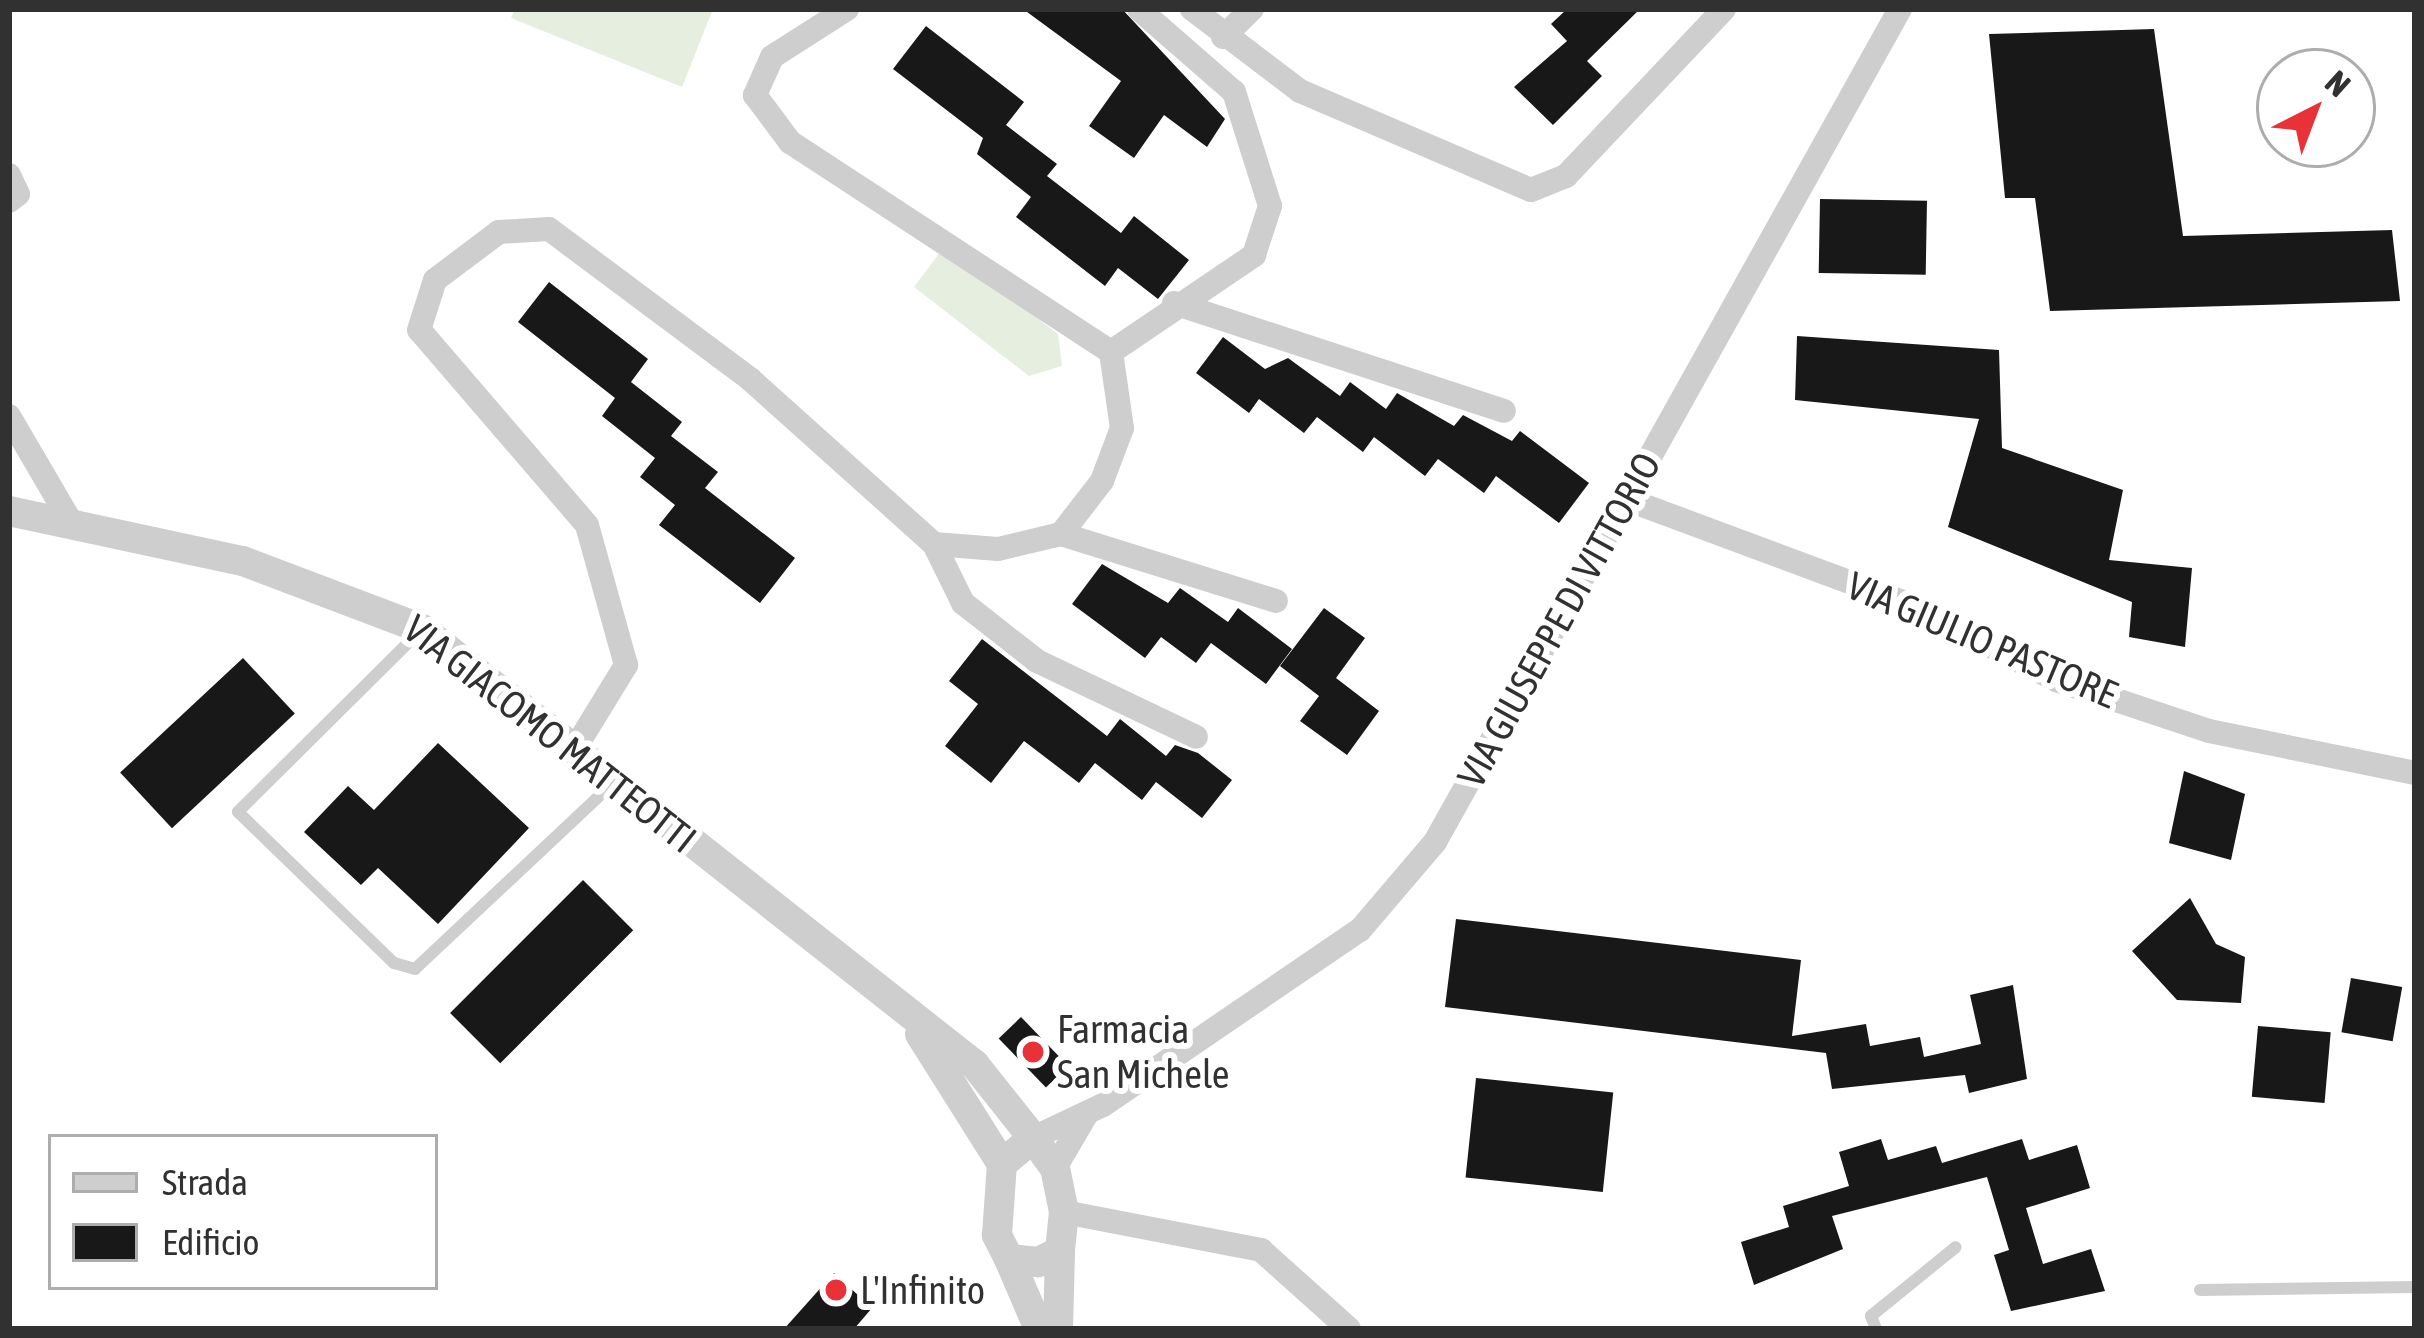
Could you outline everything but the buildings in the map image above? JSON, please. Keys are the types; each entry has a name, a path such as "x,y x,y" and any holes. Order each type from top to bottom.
{"street":[{"path":"1112,352 1174,303 1254,255 1270,206 1234,92 1139,9"},
{"path":"1223,37 1252,9"},
{"path":"1198,11 1223,37 1300,91 1531,190 1566,176 1724,9"},
{"name":"VIA GIUSEPPE DI VITTORIO","path":"1033,1138 1086,1114 1360,930 1435,842 1900,9"},
{"path":"839,12 772,57 755,95 790,142 1112,352 1122,428 1102,481 1061,534"},
{"path":"9,175 18,194 9,201"},
{"path":"574,750 626,665 587,525 418,330 435,280 499,232 549,229 750,379 934,544 963,603 1037,662 1196,736"},
{"path":"1174,303 1504,411"},
{"path":"9,416 72,524"},
{"name":"VIA GIULIO PASTORE","path":"1626,499 1909,604 2056,680 2209,731 2415,773"},
{"name":"VIA GIACOMO MATTEOTTI","path":"9,511 243,561 422,629 975,1065 1055,1168 1064,1212 1058,1329"},
{"path":"934,544 998,549 1061,534 1276,601"},
{"name":"VIA GIACOMO MATTEOTTI","path":"906,1014 1002,1164"},
{"name":"VIA GIUSEPPE DI VITTORIO","path":"1055,1168 1086,1114"},
{"path":"1033,1138 1002,1164 997,1235 1039,1329"},
{"path":"1064,1212 1261,1250 1349,1329"},
{"path":"1009,1259 1060,1251"}],"lane":[{"path":"422,629 238,812 394,963 415,969 614,782"},
{"path":"1876,1329 1870,1316 1956,1247"},
{"path":"2200,1290 2415,1287"}],"green space":[{"path":"515,9 713,9 682,87 511,18"},
{"path":"944,247 1058,334 1062,366 1029,376 914,287"}],"place":[{"name":"Farmacia San Michele","path":"1033,1052"},
{"name":"L'Infinito","path":"836,1290"}]}
